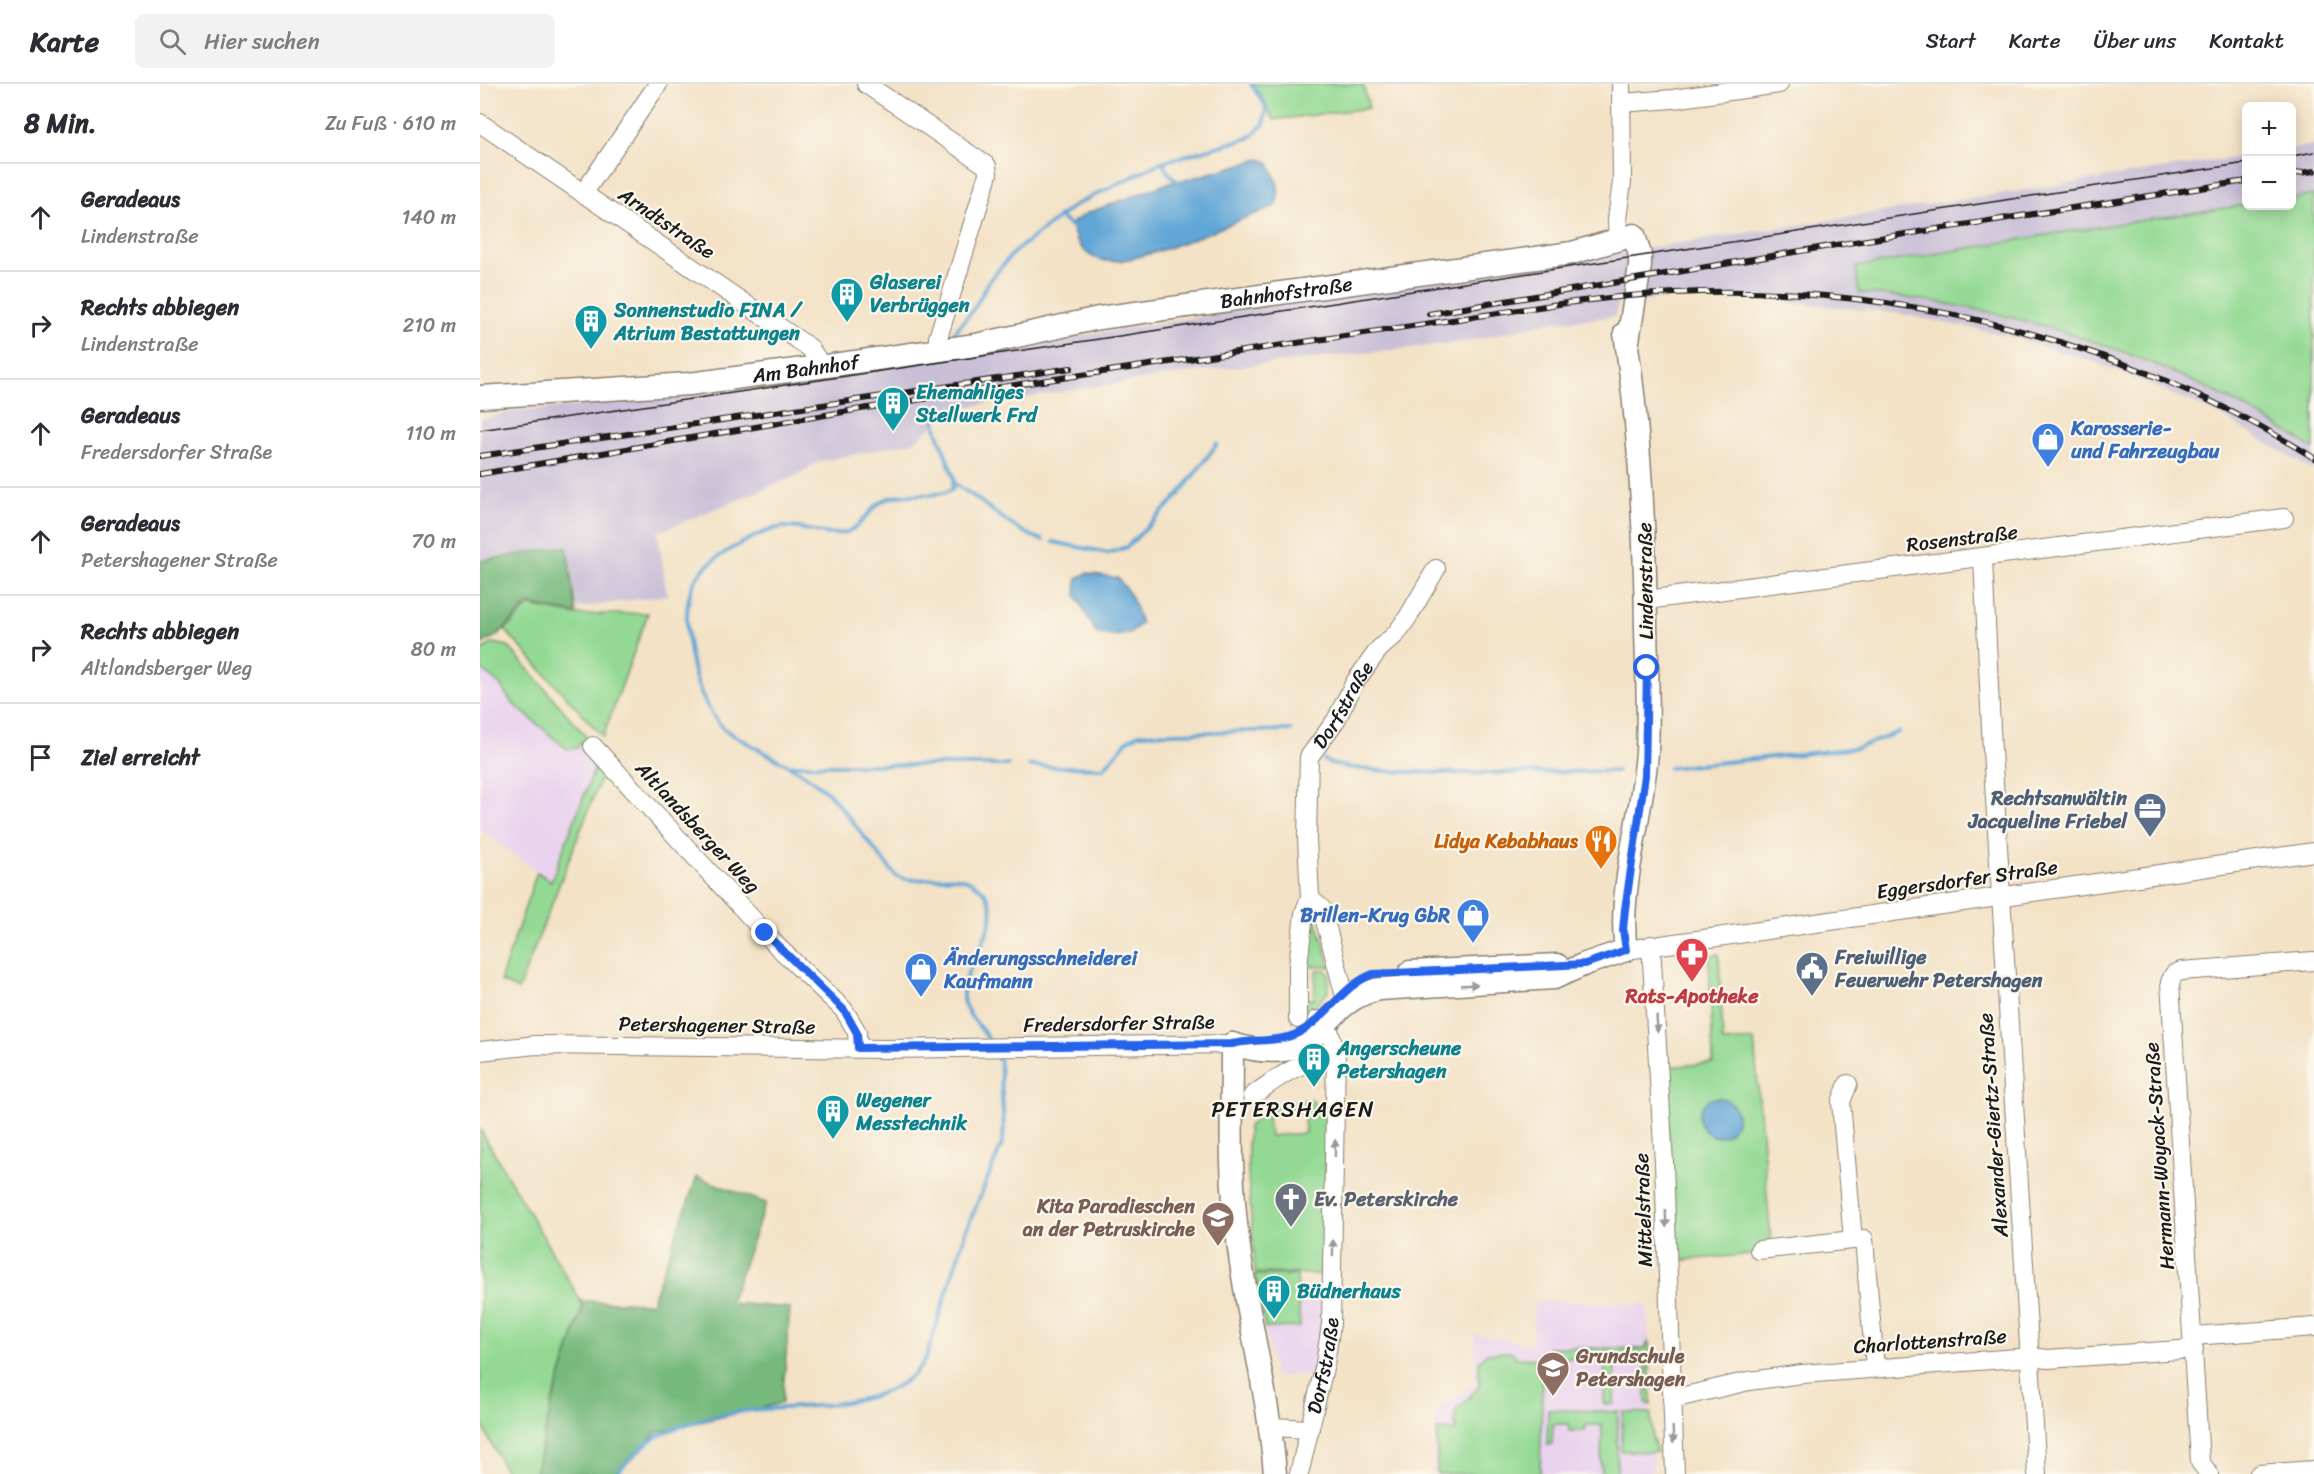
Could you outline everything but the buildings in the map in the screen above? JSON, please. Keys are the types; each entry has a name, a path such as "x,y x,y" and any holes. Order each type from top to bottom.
{"main road":[{"name":"Bahnhofstraße","path":"939,351 1099,318 1572,253 1626,238"},
{"name":"Lindenstraße","path":"1626,238 1640,255 1627,347 1641,464 1646,600 1647,756 1625,909 1623,930 1626,950"},
{"name":"Am Bahnhof","path":"480,397 665,386 939,351"},
{"path":"1275,1474 1271,1426 1237,1238 1233,1171 1232,1044 1253,1050 1296,1048 1313,1022 1347,997 1362,992 1554,978 1585,964 1626,950"}],"street":[{"path":"584,194 658,84"},
{"path":"866,84 987,166 988,174 979,207 938,338 939,351"},
{"path":"1621,84 1622,182 1617,219 1626,238"},
{"path":"1621,103 1673,99 1779,84"},
{"name":"Arndtstraße","path":"480,123 810,348 819,367"},
{"name":"Rosenstraße","path":"1646,600 2284,518"},
{"name":"Alexander-Giertz-Straße","path":"1983,558 2001,897 2037,1474"},
{"name":"Dorfstraße","path":"1299,1474 1325,1364 1330,1324 1336,1060 1334,1041 1313,1022 1296,1014 1300,945 1304,913 1310,898 1307,838 1309,757 1336,720 1355,682 1379,649 1396,634 1436,569"},
{"name":"Altlandsberger Weg","path":"593,746 778,947 844,1010 857,1033 858,1048"},
{"name":"Eggersdorfer Straße","path":"1626,950 2314,852"},
{"name":"Dorfstraße","path":"1310,898 1322,909 1347,997"},
{"name":"Mittelstraße","path":"1651,945 1663,1153 1675,1474"},
{"name":"Hermann-Woyack-Straße","path":"2209,1474 2200,1462 2170,982 2174,974 2181,971 2314,961"},
{"name":"Petershagener Straße","path":"480,1039 510,1039 536,1045"},
{"name":"Fredersdorfer Straße","path":"1006,1047 1232,1044"},
{"name":"Petershagener Straße","path":"480,1051 536,1045 1006,1047"},
{"path":"1252,1096 1301,1064 1321,1059 1336,1060"},
{"path":"1848,1084 1841,1102 1853,1240"},
{"path":"1759,1250 1864,1239 1875,1368"},
{"name":"Charlottenstraße","path":"1672,1399 1749,1381 1875,1368 2031,1357 2048,1359 2314,1327"},
{"name":"Dorfstraße","path":"1271,1426 1310,1429"},
{"path":"2259,1474 2314,1470"}],"shaded area":[{"path":"2314,145 2314,195 2296,198 2296,148"},
{"path":"2242,157 2242,206 2058,233 1856,267 1859,293 1906,296 2007,317 2068,333 2180,376 2273,421 2314,449 2314,471 2215,412 2095,362 2005,335 1902,314 1762,299 1672,298 1618,302 1615,317 1556,321 1463,342 1200,371 963,407 949,413 913,442 818,462 794,477 658,532 667,595 577,608 568,545 480,560 480,419 519,410 583,406 583,397 834,373"},
{"path":"496,655 597,762 550,881 480,830 480,670"},
{"path":"1328,1287 1318,1374 1275,1377 1265,1329 1301,1328 1299,1288"},
{"name":"Grundschule Petershagen","path":"1534,1301 1647,1304 1653,1474 1433,1474 1437,1411 1476,1383 1474,1334 1532,1345"}],"green space":[{"path":"1250,84 1363,84 1369,108 1274,120"},
{"path":"2314,195 2314,449 2210,389 2096,342 2037,324 1978,310 1918,299 1859,293 1856,267 2058,233 2242,206 2242,210 2296,210 2296,198"},
{"path":"567,546 576,613 528,604 498,635 480,645 480,561"},
{"path":"529,606 576,615 648,613 603,737 505,630"},
{"path":"493,643 508,646 584,734 604,770 518,990 500,981 537,872 551,881 597,762 580,743 578,748 567,749 511,702 501,686 480,668 480,651"},
{"path":"1311,916 1315,916 1331,967 1312,966 1306,961"},
{"path":"1719,954 1723,1042 1754,1040 1771,1241 1756,1254 1673,1261 1666,1067 1713,1063 1709,956"},
{"path":"1316,970 1329,973 1328,992 1313,1009 1302,1009 1302,998 1314,999"},
{"path":"1313,1100 1317,1117 1328,1113 1323,1274 1255,1273 1248,1173 1248,1126 1276,1105 1284,1109 1284,1114 1268,1116 1270,1136 1305,1133 1304,1112 1292,1113 1291,1107 1297,1101"},
{"path":"480,1129 583,1305 551,1407 535,1474 507,1474 480,1421"},
{"path":"697,1177 766,1203 730,1303 790,1308 782,1403 657,1432 614,1474 535,1474 551,1407 583,1306 580,1301 651,1303"},
{"path":"1255,1275 1297,1275 1300,1327 1265,1328"},
{"path":"1649,1340 1651,1405 1646,1404 1646,1359 1615,1359 1614,1404 1604,1404 1605,1359 1555,1358 1554,1376 1550,1376 1548,1347 1645,1349"},
{"path":"1512,1352 1517,1358 1543,1359 1540,1474 1437,1474 1437,1430 1455,1431 1455,1412 1479,1387 1479,1361 1487,1353"},
{"path":"1548,1409 1618,1412 1617,1474 1601,1474 1602,1425 1586,1425 1585,1431 1569,1431 1569,1424 1553,1424 1552,1444 1547,1445"},
{"path":"1623,1412 1651,1413 1652,1436 1657,1452 1621,1451"}],"water":[{"path":"1260,159 1268,162 1276,179 1278,195 1275,206 1165,249 1121,260 1105,261 1092,256 1081,248 1075,236 1072,223 1087,213 1171,182"},
{"path":"1087,573 1118,578 1132,597 1141,623 1130,634 1111,636 1096,633 1076,595 1077,578"},
{"path":"1718,1098 1731,1104 1737,1117 1731,1130 1718,1136 1705,1130 1699,1117 1705,1104"}],"waterway":[{"path":"955,332 975,307 989,281 1014,252 1075,205 1162,162 1249,138 1264,124 1266,106 1251,84"},
{"path":"1162,162 1177,181"},
{"path":"1059,216 1073,228"},
{"path":"932,407 937,431 954,478 952,490 945,493 889,498 877,505 856,527 843,533 829,534 792,527 779,528 757,535 726,552 703,570 690,591 687,605 688,640 692,664 704,701 726,731 802,773 829,793 896,876 915,880 964,879 973,883 986,895 991,908 990,922 970,968 963,998 970,1015 989,1041"},
{"path":"1053,542 1108,553 1127,547 1178,496 1217,444"},
{"path":"954,484 1019,529 1043,540"},
{"path":"1029,766 1104,768 1127,741 1138,734 1291,730"},
{"path":"1669,768 1857,748 1899,732"},
{"path":"1324,760 1342,766 1416,772 1617,771"},
{"path":"790,765 1008,765"},
{"path":"615,1474 654,1438 690,1423 744,1411 817,1406 869,1397 893,1388 912,1376 926,1358 967,1228 1002,1144 1004,1129 1000,1062 996,1053"}],"tram line":[{"path":"2296,155 2314,152"},
{"path":"480,430 1126,335 2242,164"}],"railway":[{"path":"2296,173 2314,171"},
{"path":"1429,314 1854,242 2242,182"},
{"path":"480,474 936,397 1540,307 1675,293 1758,292 1842,298 1925,309 2007,327 2087,351 2166,381 2241,417 2314,458"},
{"path":"480,456 1071,368"}],"place":[{"name":"Glaserei Verbrüggen","path":"847,323"},
{"name":"Sonnenstudio FINA / Atrium Bestattungen","path":"591,350"},
{"name":"Ehemahliges Stellwerk Frd","path":"893,432"},
{"name":"Karosserie- und Fahrzeugbau","path":"2048,468"},
{"name":"Rechtsanwältin Jacqueline Friebel","path":"2150,838"},
{"name":"Lidya Kebabhaus","path":"1601,870"},
{"name":"Brillen-Krug GbR","path":"1473,944"},
{"name":"Rats-Apotheke","path":"1692,983"},
{"name":"Freiwillige Feuerwehr Petershagen","path":"1812,997"},
{"name":"Änderungsschneiderei Kaufmann","path":"921,998"},
{"name":"Angerscheune Petershagen","path":"1314,1088"},
{"name":"Wegener Messtechnik","path":"833,1140"},
{"name":"Ev. Peterskirche","path":"1291,1228"},
{"name":"Kita Paradieschen an der Petruskirche","path":"1218,1247"},
{"name":"Büdnerhaus","path":"1274,1320"},
{"name":"Grundschule Petershagen","path":"1553,1397"}],"district":[{"name":"PETERSHAGEN","path":"1293,1109"}],"route":[{"path":"765,933 844,1010 857,1033 858,1048 885,1049 1232,1044 1276,1039 1292,1036 1304,1030 1359,979 1373,974 1585,964 1596,961 1626,950 1623,930 1625,909 1645,776 1648,732 1647,668"}]}
